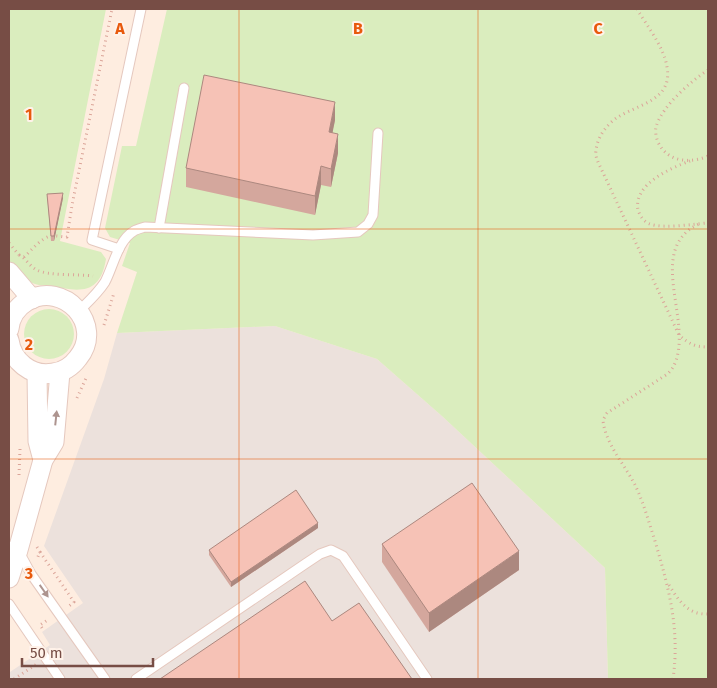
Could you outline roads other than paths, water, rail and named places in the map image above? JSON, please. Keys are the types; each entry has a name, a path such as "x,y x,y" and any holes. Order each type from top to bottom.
{"street":[{"path":"9,272 32,298"},
{"path":"9,329 12,307 44,295 57,296 69,302 79,311 85,324 86,339 82,353 73,365 60,372 49,374 37,373 25,368 16,359 10,348 9,340"},
{"path":"9,578 13,548 43,460 54,442 60,372"},
{"path":"37,373 38,441 43,460"}],"lane":[{"path":"119,249 92,240 141,9"},
{"path":"159,228 184,88"},
{"path":"79,311 95,296 105,281 119,249 132,232 145,227 312,235 358,232 368,224 373,215 378,133"},
{"path":"13,548 105,679"},
{"path":"136,679 320,554 331,550 343,556 427,679"},
{"path":"9,604 60,679"}]}
